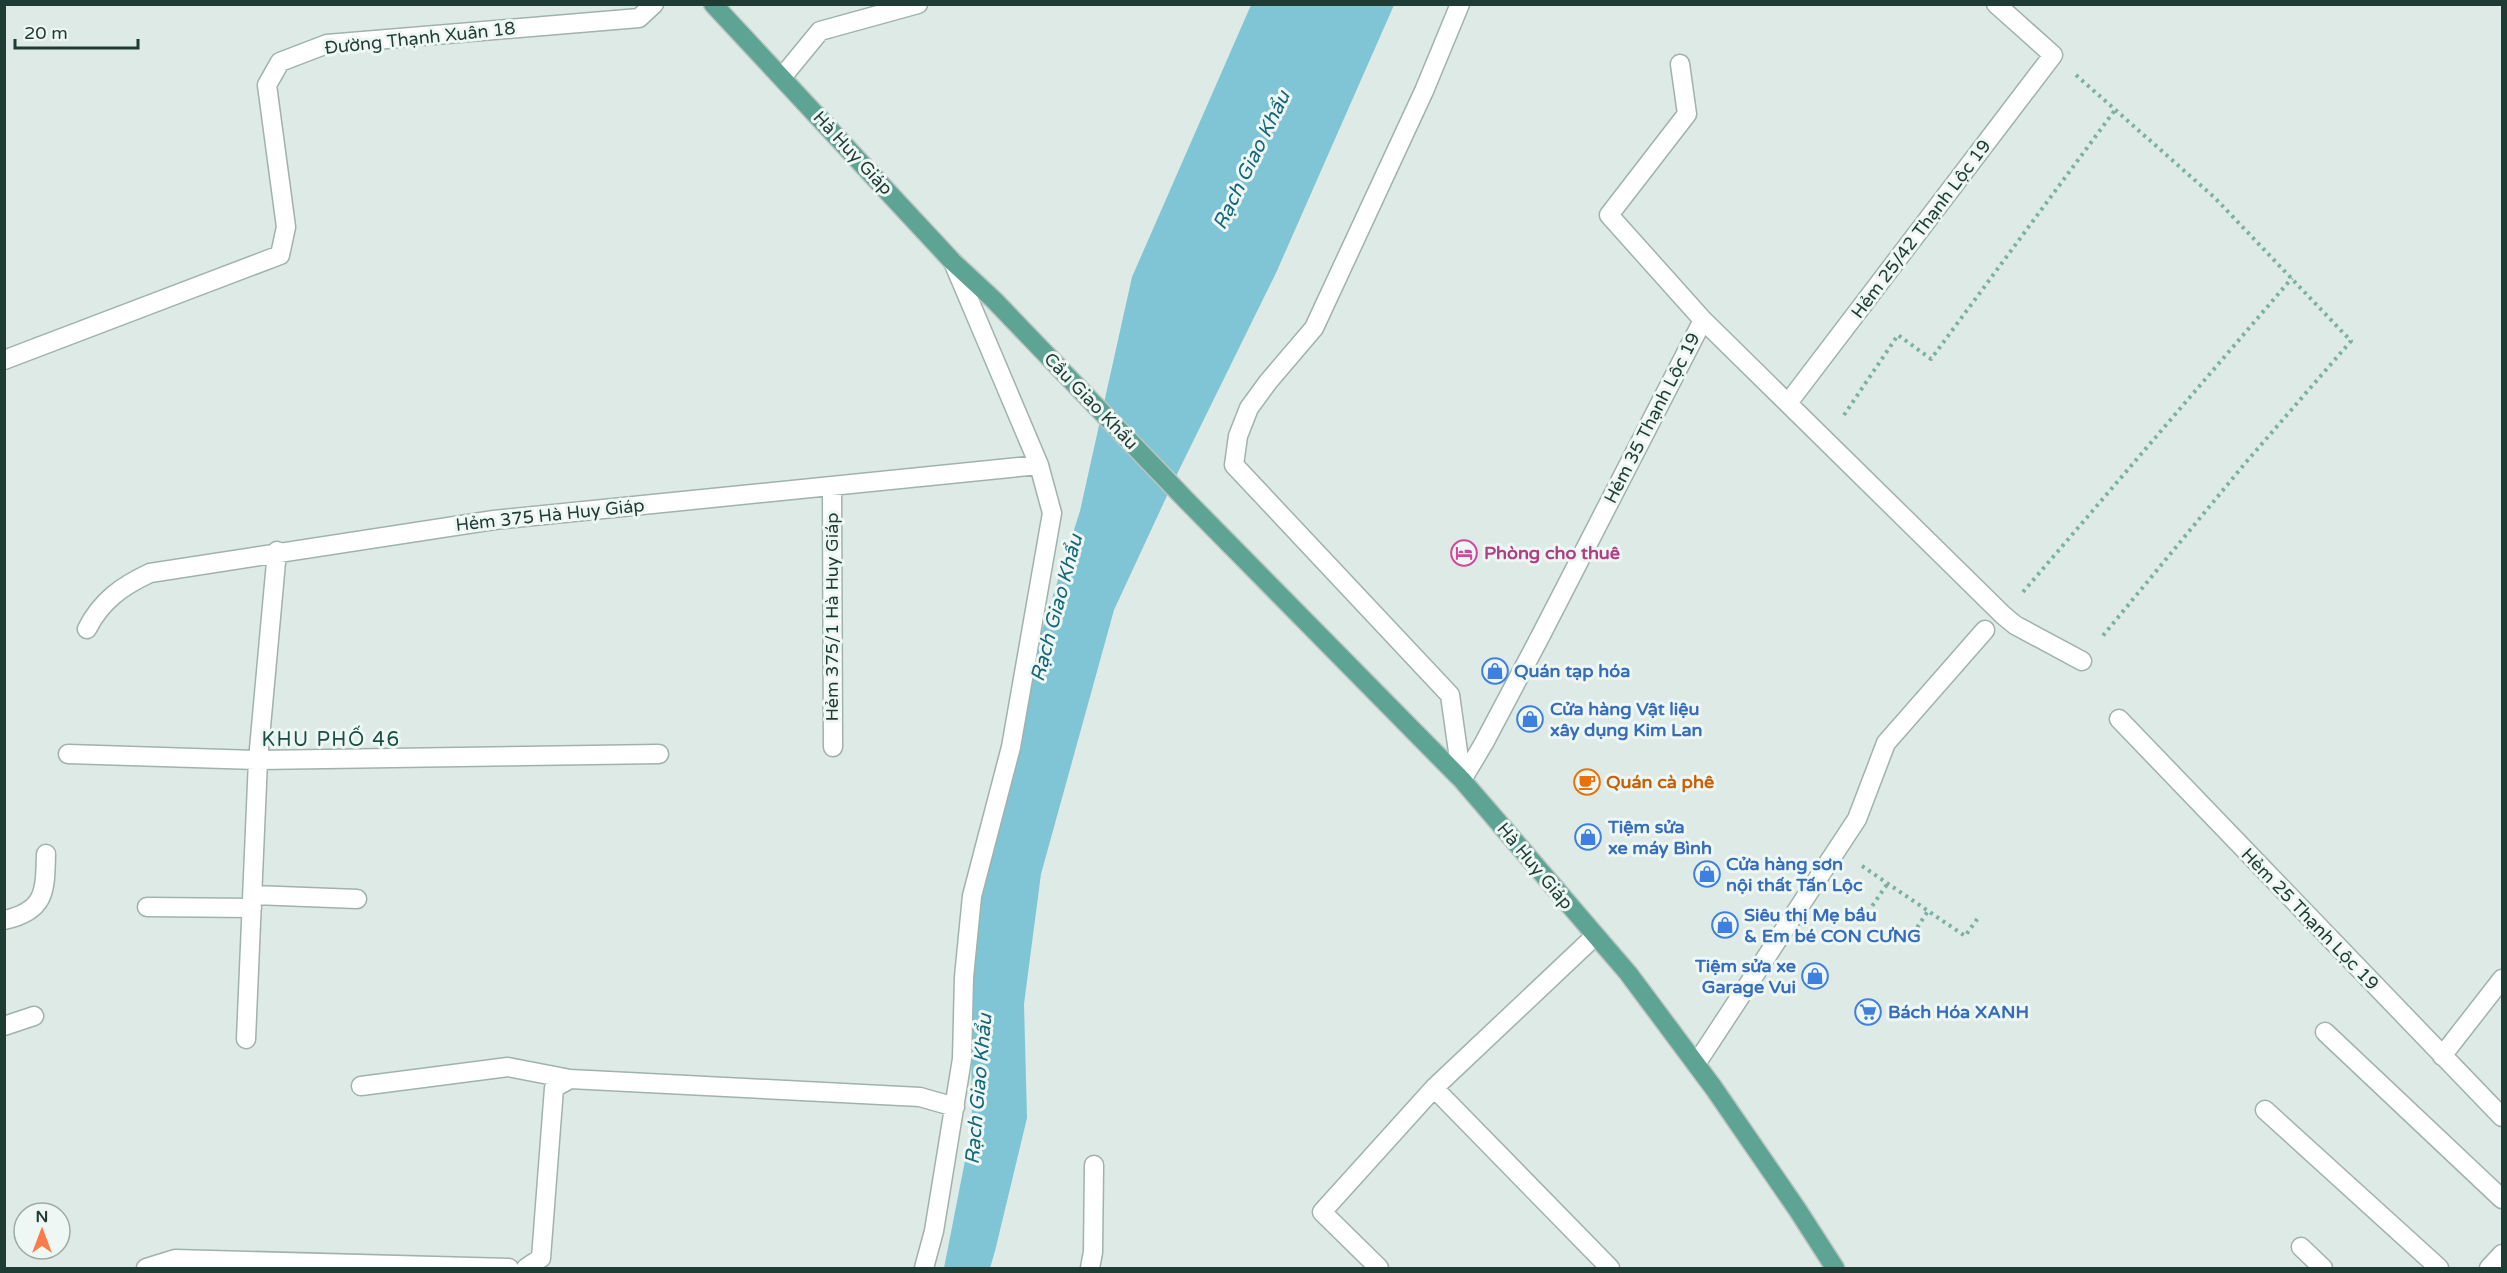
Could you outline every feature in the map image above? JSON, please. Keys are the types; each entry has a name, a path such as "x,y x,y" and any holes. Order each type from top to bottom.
{"main road":[{"name":"Hà Huy Giáp","path":"714,4 953,262 994,300"},
{"name":"Cầu Giao Khẩu","path":"994,300 1188,502"},
{"name":"Hà Huy Giáp","path":"1188,502 1462,780 1628,973 1696,1064 1797,1209 1835,1269"}],"street":[{"name":"Đường Thạnh Xuân 18","path":"4,360 280,255 286,227 267,84 280,62 327,44 639,18 654,4"},
{"path":"783,76 820,30 918,4"},
{"path":"1460,4 1424,91 1314,328 1249,408 1238,436 1234,465 1450,695 1462,780"},
{"path":"1996,4 2053,55"},
{"name":"Hẻm 25/42 Thạnh Lộc 19","path":"1788,403 2053,55"},
{"path":"1680,64 1687,114 1609,215 1703,320"},
{"path":"924,1269 934,1231 956,1107 962,1059 964,977 972,896 1011,747 1052,513 1039,465 953,262"},
{"name":"Hẻm 35 Thạnh Lộc 19","path":"1462,780 1541,635 1703,320 2003,615 2015,625 2082,661"},
{"name":"Hẻm 375 Hà Huy Giáp","path":"87,629 97,610 111,596 127,584 150,573 277,551 494,520 1039,465"},
{"name":"Hẻm 375/1 Hà Huy Giáp","path":"832,486 832,747"},
{"path":"246,1039 258,760 277,551"},
{"path":"1696,1064 1857,819 1886,743 1985,630"},
{"name":"Hẻm 25 Thạnh Lộc 19","path":"2119,719 2502,1117"},
{"path":"68,754 258,760 659,754"},
{"path":"4,920 22,916 41,901 45,884 46,854"},
{"path":"147,907 357,898"},
{"path":"1379,1269 1322,1212 1434,1088 1595,936"},
{"path":"2442,1056 2502,979"},
{"path":"4,1026 34,1016"},
{"path":"2325,1032 2502,1198"},
{"path":"361,1086 508,1067 570,1079 920,1097 956,1107"},
{"path":"526,1269 541,1258 554,1088 570,1079"},
{"path":"1434,1088 1610,1269"},
{"path":"2265,1110 2439,1269"},
{"path":"1090,1269 1093,1252 1094,1165"},
{"path":"2301,1247 2324,1269"},
{"path":"2489,1269 2502,1254"},
{"path":"146,1269 174,1259 509,1269"}],"path":[{"path":"2053,55 2215,198 2350,341 2247,461 2082,661"},
{"path":"1826,441 1898,335 1931,359 2115,110"},
{"path":"2003,615 2292,278"},
{"path":"1836,849 1965,936 1978,918"},
{"path":"1868,912 1888,884"},
{"path":"1909,940 1928,911"}],"water":[{"name":"Rạch Giao Khẩu","path":"1251,5 1394,5 1276,273 1178,472 1114,610 1041,874 1024,1004 1027,1118 995,1251 990,1268 944,1268 972,1125 970,953 994,822 1035,652 1080,511 1132,277"}],"place":[{"name":"Phòng cho thuê","path":"1464,553"},
{"name":"Quán tạp hóa","path":"1495,671"},
{"name":"Cửa hàng Vật liệu xây dụng Kim Lan","path":"1530,719"},
{"name":"Quán cà phê","path":"1587,782"},
{"name":"Tiệm sửa xe máy Bình","path":"1588,837"},
{"name":"Cửa hàng sơn nội thất Tấn Lộc","path":"1707,874"},
{"name":"Siêu thị Mẹ bầu & Em bé CON CƯNG","path":"1725,925"},
{"name":"Tiệm sửa xe Garage Vui","path":"1815,976"},
{"name":"Bách Hóa XANH","path":"1868,1012"}],"district":[{"name":"KHU PHỐ 46","path":"331,739"}]}
